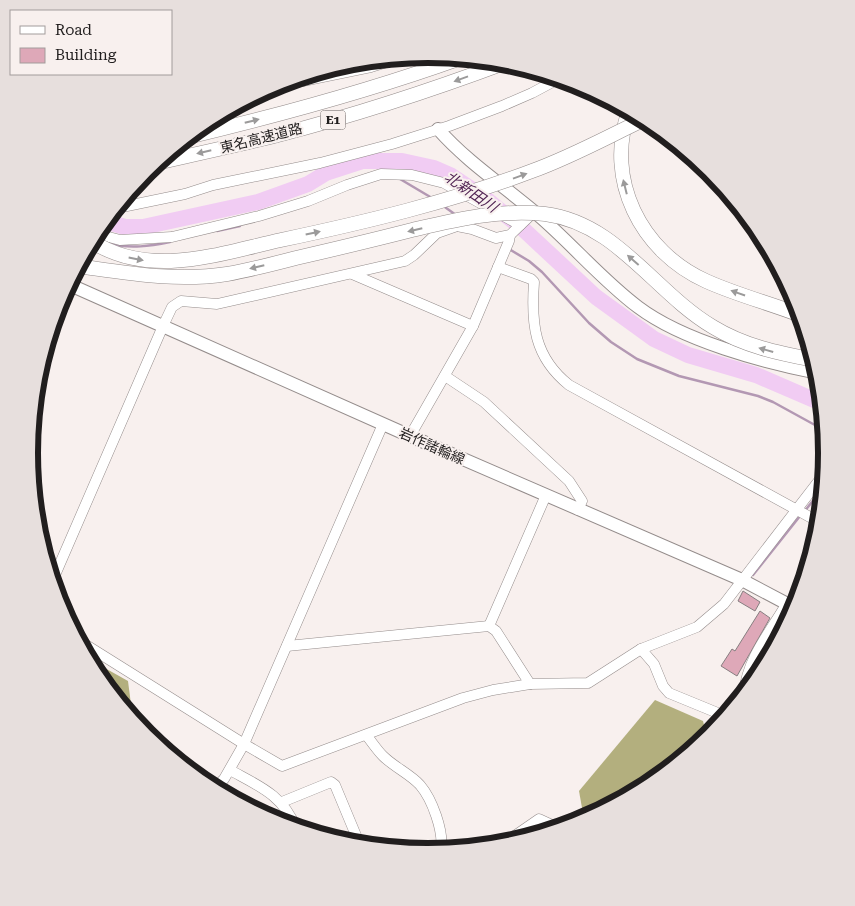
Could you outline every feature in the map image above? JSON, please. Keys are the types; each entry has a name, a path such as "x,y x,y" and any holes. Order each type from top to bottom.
{"highway":[{"name":"東名高速道路","path":"208,131 367,89 444,64"},
{"name":"東名高速道路","path":"170,160 278,135 356,113 445,85 491,68"},
{"path":"627,118 621,155 622,175 626,194 644,231 656,245 687,271 706,281 791,312"},
{"path":"98,245 116,254 132,258 169,262 213,256 329,230 410,211 503,182 591,147 636,124"},
{"path":"85,267 144,276 206,277 248,270 458,220 527,212 548,215 581,224 612,242 679,302 713,327 752,346 805,358"}],"main road":[{"path":"438,128 473,164 560,234 611,285 639,308 682,333 733,351 809,371"},
{"name":"岩作諸輪線","path":"75,287 578,510 742,580 787,604"}],"street":[{"path":"326,76 371,67"},
{"path":"126,206 185,194 213,185 347,156 392,144 438,128 450,126 502,106 550,83"},
{"path":"104,235 120,240 172,237 300,204 381,174 412,175 444,183 520,225"},
{"path":"56,572 172,307 182,301 217,304 405,261 437,233 457,226 472,229 496,238 510,234 534,212"},
{"path":"410,436 473,326 509,241 510,234"},
{"path":"498,267 531,279 534,282 532,308 537,343 558,374 569,385 812,518"},
{"path":"352,274 473,326"},
{"path":"445,376 484,402 569,481 582,502 578,510"},
{"path":"220,783 230,770 244,744 383,424"},
{"path":"90,647 282,766 463,698 493,690 530,684 588,683 641,649 697,627 724,604 816,484"},
{"path":"489,626 546,495"},
{"path":"287,646 489,626 496,631 530,684"},
{"path":"746,678 752,661 776,628"},
{"path":"641,649 654,664 669,693 718,713"},
{"path":"366,735 383,756 419,784 429,797 437,819 441,842"},
{"path":"230,770 266,790 282,802 290,818"},
{"path":"282,802 331,782 335,784 357,837"},
{"path":"520,832 539,819 548,824"}],"shaded area":[{"path":"100,665 128,681 131,707"},
{"path":"655,700 703,721 705,727 685,746 622,791 583,811 579,791"}],"building":[{"path":"743,591 760,602 755,611 738,601"},
{"path":"760,611 770,618 737,676 721,666 732,649 735,651"}],"waterway":[{"name":"北新田川","path":"113,223 125,227 143,227 258,202 308,184 326,173 363,161 402,161 434,168 450,175 486,199 523,229 596,297 654,339 688,355 756,375 814,400"},
{"path":"400,179 432,198"},
{"path":"442,205 456,215"},
{"path":"217,231 240,226"},
{"path":"111,244 140,246 170,242"},
{"path":"509,249 529,261 542,272 589,323 611,342 637,359 679,376 758,396 817,426"},
{"path":"804,512 815,499"},
{"path":"753,575 800,516"}]}
